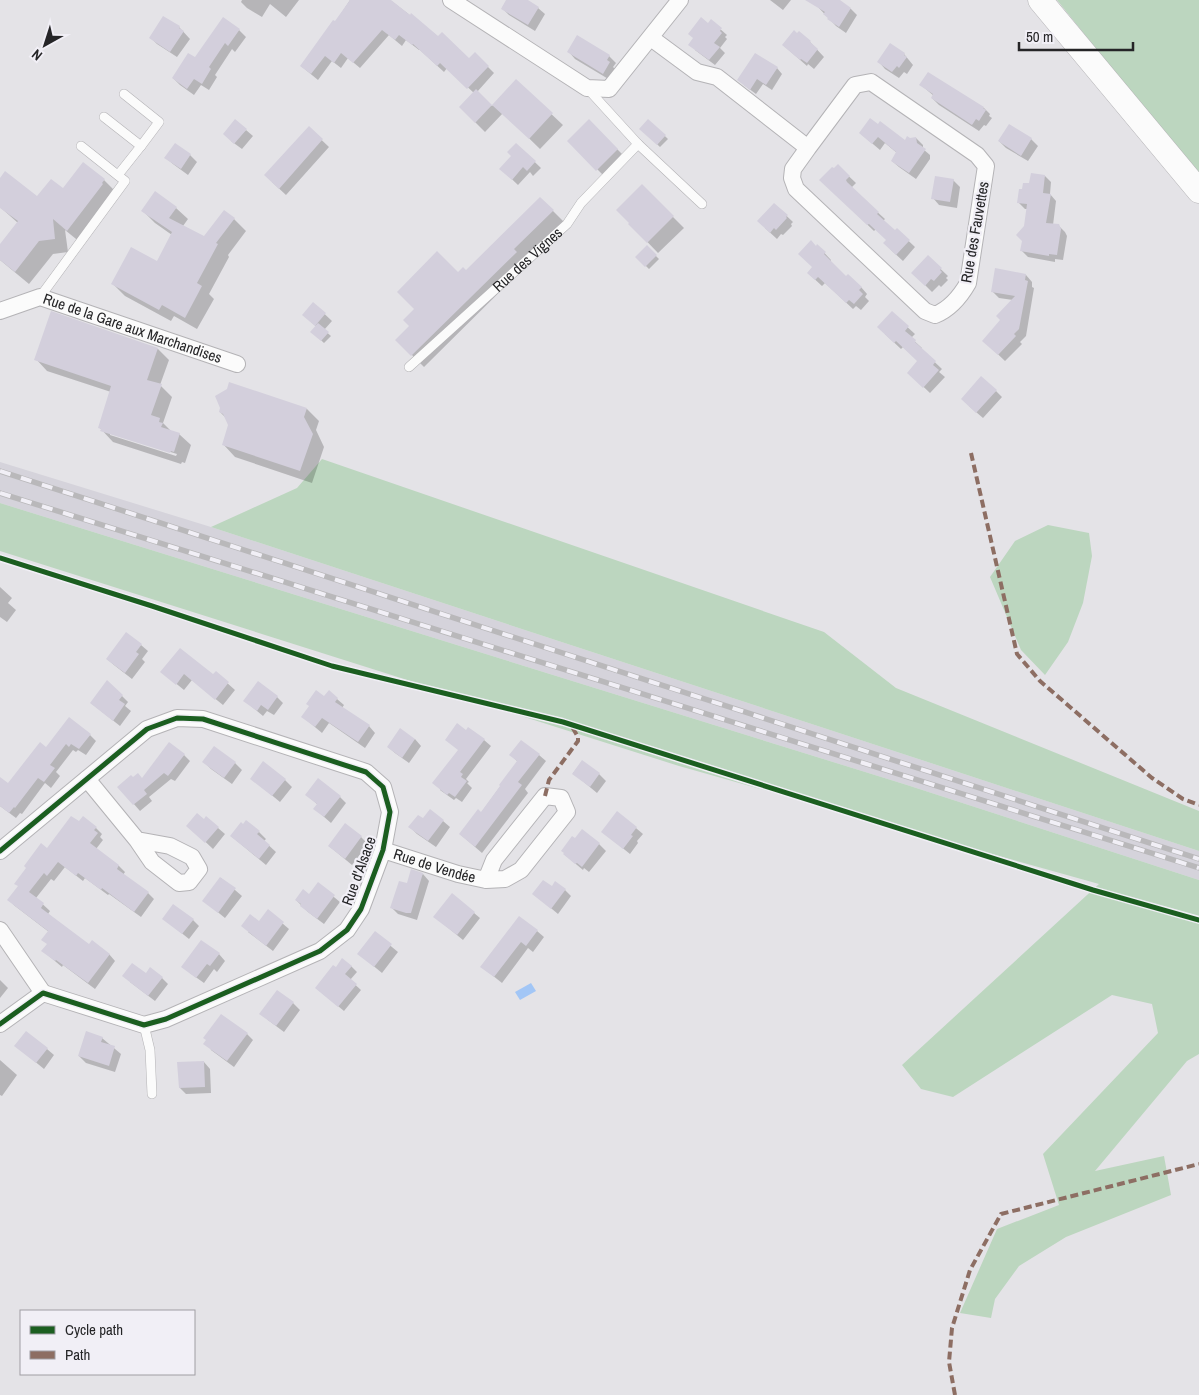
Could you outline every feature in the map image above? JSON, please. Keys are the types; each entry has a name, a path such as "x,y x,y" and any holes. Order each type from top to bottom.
{"main road":[{"path":"1040,0 1199,191"}],"street":[{"path":"451,0 587,88 609,89 680,0"},
{"path":"651,38 697,72 717,77 808,148"},
{"name":"Rue des Fauvettes","path":"871,82 977,155 986,166 968,283 963,293 945,311 935,315 924,311 796,189 792,178 794,170 808,148 855,85 871,82"},
{"name":"Rue de la Gare aux Marchandises","path":"0,312 40,297 237,364"},
{"name":"Rue d'Alsace","path":"0,851 147,729 176,718 203,719 366,772 383,787 390,812 383,850 361,909 347,930 320,951 166,1019 144,1025"},
{"path":"87,779 137,840"},
{"name":"Rue de Vendée","path":"383,850 458,874 486,880 505,879 520,870 567,812 561,798 545,796 494,860 486,880"},
{"path":"0,930 43,993 144,1025"},
{"path":"0,1024 43,993"}],"lane":[{"path":"587,88 638,144 702,204"},
{"path":"118,175 159,122 124,94"},
{"path":"104,117 140,146"},
{"name":"Rue des Vignes","path":"409,367 568,224 581,202 638,144"},
{"path":"40,297 125,181 81,146"},
{"path":"144,1025 150,1050 152,1094"}],"shaded area":[{"path":"0,462 211,527 1199,851 1199,880 907,785 0,503"}],"green space":[{"path":"1057,0 1199,0 1199,177"},
{"path":"322,459 824,632 896,688 1199,811 1199,851 211,527 297,488"},
{"path":"0,503 907,785 1199,880 1199,1054 1187,1061 1095,1171 1164,1156 1171,1195 1066,1237 1019,1266 995,1299 991,1318 960,1313 997,1229 1059,1205 1043,1154 1158,1033 1152,1004 1112,995 953,1097 921,1089 902,1065 1099,884 679,766 0,551"},
{"path":"1048,525 1089,533 1092,556 1083,603 1068,642 1045,675 1021,650 990,577 1015,541"}],"water":[{"path":"531,983 536,991 520,1000 515,992"}],"building":[{"path":"350,0 391,0 410,15 411,13 438,36 442,32 469,58 475,52 489,66 467,89 440,63 437,66 413,44 399,35 395,40 382,30 353,63 341,53 334,63 325,56 311,74 300,66"},
{"path":"506,0 528,0 539,7 528,25 501,9"},
{"path":"805,0 840,0 851,8 839,27 827,19 823,14 825,12"},
{"path":"163,16 180,26 179,28 184,31 170,52 149,38"},
{"path":"223,17 240,29 228,46 225,43 209,67 211,69 202,84 194,79 187,89 172,78 188,53 195,57"},
{"path":"701,17 708,23 711,19 722,28 720,31 722,33 714,43 720,47 709,60 688,45 693,38 688,34"},
{"path":"794,30 797,33 799,31 818,49 807,63 800,60 782,45"},
{"path":"577,35 610,55 607,60 610,62 603,74 567,52"},
{"path":"890,43 905,53 904,55 907,57 899,68 897,66 892,72 877,62"},
{"path":"755,53 778,67 766,85 757,79 750,90 737,80"},
{"path":"928,72 984,107 986,110 979,121 976,119 972,125 931,98 933,94 919,85"},
{"path":"516,79 553,113 529,139 492,105"},
{"path":"476,89 492,105 475,123 459,107"},
{"path":"870,118 878,124 880,121 905,140 907,136 910,138 916,137 917,143 926,149 909,173 891,161 896,152 878,137 872,144 859,133"},
{"path":"235,119 247,129 234,144 223,134"},
{"path":"589,119 618,149 596,171 567,141"},
{"path":"648,119 666,135 657,145 639,129"},
{"path":"1009,124 1032,138 1021,156 998,141"},
{"path":"309,126 323,139 279,189 264,175"},
{"path":"175,143 191,154 181,169 164,158"},
{"path":"516,143 536,161 527,171 523,167 512,180 499,169 511,156 507,152"},
{"path":"83,162 105,179 103,184 67,231 53,219 55,239 39,241 15,272 0,260 0,244 18,221 0,208 0,178 5,171 37,196 51,179 63,188"},
{"path":"838,164 850,176 846,180 847,182 879,212 877,214 910,240 896,255 883,243 886,240 869,224 867,225 819,180 832,167 834,168"},
{"path":"1031,173 1045,175 1043,193 1051,194 1046,223 1059,224 1061,229 1057,255 1049,254 1049,256 1020,251 1022,241 1016,235 1024,226 1027,204 1017,203 1019,189 1022,189 1023,183 1029,183"},
{"path":"935,176 954,179 950,202 931,199"},
{"path":"642,184 674,216 647,243 616,210"},
{"path":"155,191 177,207 169,218 204,236 224,210 235,218 216,243 218,244 197,283 202,286 185,318 162,305 159,310 111,284 131,247 157,261 172,232 141,211"},
{"path":"540,197 554,210 514,249 517,252 411,356 395,340 409,326 403,320 414,309 397,292 437,251 458,272 463,267 466,270"},
{"path":"774,203 788,215 776,230 774,228 770,233 757,221"},
{"path":"811,240 816,246 817,244 826,252 824,254 846,276 848,274 862,287 859,290 863,294 854,304 849,300 846,303 818,277 815,280 807,273 812,267 798,254"},
{"path":"647,245 657,255 645,267 635,257"},
{"path":"928,255 942,268 940,270 942,272 934,281 931,279 925,286 911,273"},
{"path":"995,268 1026,274 1025,280 1028,281 1019,329 1014,334 1016,336 998,355 982,341 1000,320 996,316 1015,296 991,292"},
{"path":"313,302 326,313 315,326 302,315"},
{"path":"51,311 158,348 147,380 162,384 151,415 160,418 159,422 163,423 161,427 180,433 174,452 171,451 170,453 100,431 101,429 98,428 111,386 34,360"},
{"path":"892,311 909,326 905,331 936,361 933,365 939,370 923,388 907,373 917,361 896,341 894,343 877,327"},
{"path":"318,323 329,332 321,341 310,332"},
{"path":"981,376 997,390 976,413 961,399"},
{"path":"229,382 307,408 304,417 313,434 300,471 222,445 228,425 223,414 219,412 220,408 215,396 227,389"},
{"path":"126,632 142,644 136,652 139,654 125,673 106,659"},
{"path":"180,648 213,674 216,671 229,682 215,700 184,674 176,685 160,672"},
{"path":"107,680 123,695 119,700 125,704 113,721 90,703"},
{"path":"258,681 278,696 268,710 261,705 257,711 243,701"},
{"path":"316,690 324,696 329,690 338,698 335,702 370,725 358,742 322,718 315,727 301,717 309,706 306,704"},
{"path":"69,717 91,734 79,749 71,744 69,747 66,744 50,765 55,768 44,782 38,778 9,813 0,806 0,777 8,783 40,742 46,747"},
{"path":"457,723 466,730 468,727 485,739 460,772 463,774 461,777 467,781 455,797 449,793 447,795 432,783 458,750 445,740"},
{"path":"400,728 415,739 402,758 387,747"},
{"path":"521,740 540,754 518,782 522,785 475,847 459,834 478,809 481,812 517,761 509,755"},
{"path":"169,742 185,754 168,776 164,773 144,790 147,794 133,805 117,787 131,775 133,777 138,773 142,778"},
{"path":"214,746 236,762 224,778 202,762"},
{"path":"582,760 600,773 590,787 572,774"},
{"path":"263,761 286,779 272,796 250,779"},
{"path":"318,778 341,796 324,817 313,809 317,804 305,795"},
{"path":"430,809 444,820 428,841 408,827 418,815 423,818"},
{"path":"617,811 637,827 623,849 601,832"},
{"path":"197,813 204,819 206,816 219,827 205,843 186,826"},
{"path":"71,816 79,821 83,816 97,827 94,830 98,833 90,843 119,865 117,869 149,892 134,912 102,888 101,890 78,873 76,876 58,862 47,876 44,873 29,892 44,903 41,908 89,944 92,940 110,954 88,983 41,951 47,944 41,940 48,931 7,900 18,886 14,884 26,868 24,866 41,843 47,848"},
{"path":"246,820 260,831 257,834 270,845 259,859 230,836 241,822 243,824"},
{"path":"345,823 362,836 345,859 328,846"},
{"path":"582,829 600,843 582,867 577,863 575,864 561,851 572,836 575,838"},
{"path":"411,869 423,873 411,913 390,908 399,881 407,883"},
{"path":"220,877 236,888 218,913 202,901"},
{"path":"543,880 552,886 555,881 566,889 551,909 532,894"},
{"path":"318,882 335,895 317,919 295,900 303,889 309,894"},
{"path":"452,893 475,912 457,935 433,917"},
{"path":"173,904 194,919 182,934 162,919"},
{"path":"268,909 284,922 266,946 241,926 250,914 259,921"},
{"path":"519,916 538,930 526,946 521,942 494,977 480,967"},
{"path":"375,931 392,944 374,967 357,954"},
{"path":"201,940 220,953 210,966 207,964 196,978 181,967"},
{"path":"342,958 352,966 345,974 357,984 338,1007 315,988 333,965 336,967"},
{"path":"132,963 146,973 150,967 163,977 148,996 122,976"},
{"path":"277,990 294,1002 276,1026 259,1014"},
{"path":"221,1014 248,1033 227,1061 203,1044 206,1040 203,1038"},
{"path":"26,1031 48,1048 36,1063 14,1046"},
{"path":"86,1031 103,1037 101,1042 115,1046 109,1066 78,1056"},
{"path":"204,1061 205,1087 179,1088 177,1062"}],"railway":[{"path":"0,471 1199,859"},
{"path":"0,493 1199,868"}],"marked path":[{"path":"971,453 1017,654 1040,681 1152,778 1183,799 1199,805"},
{"path":"545,796 549,780 578,741 578,737 571,725"},
{"path":"955,1395 949,1362 952,1328 970,1270 1001,1214 1199,1164"}],"cycle path":[{"path":"0,558 332,666 563,722 1093,890 1199,920"},
{"path":"0,851 147,729 177,718 203,719 366,772 383,787 390,812 383,850 361,909 347,930 320,951 166,1019 144,1025 43,993 0,1024"}]}
